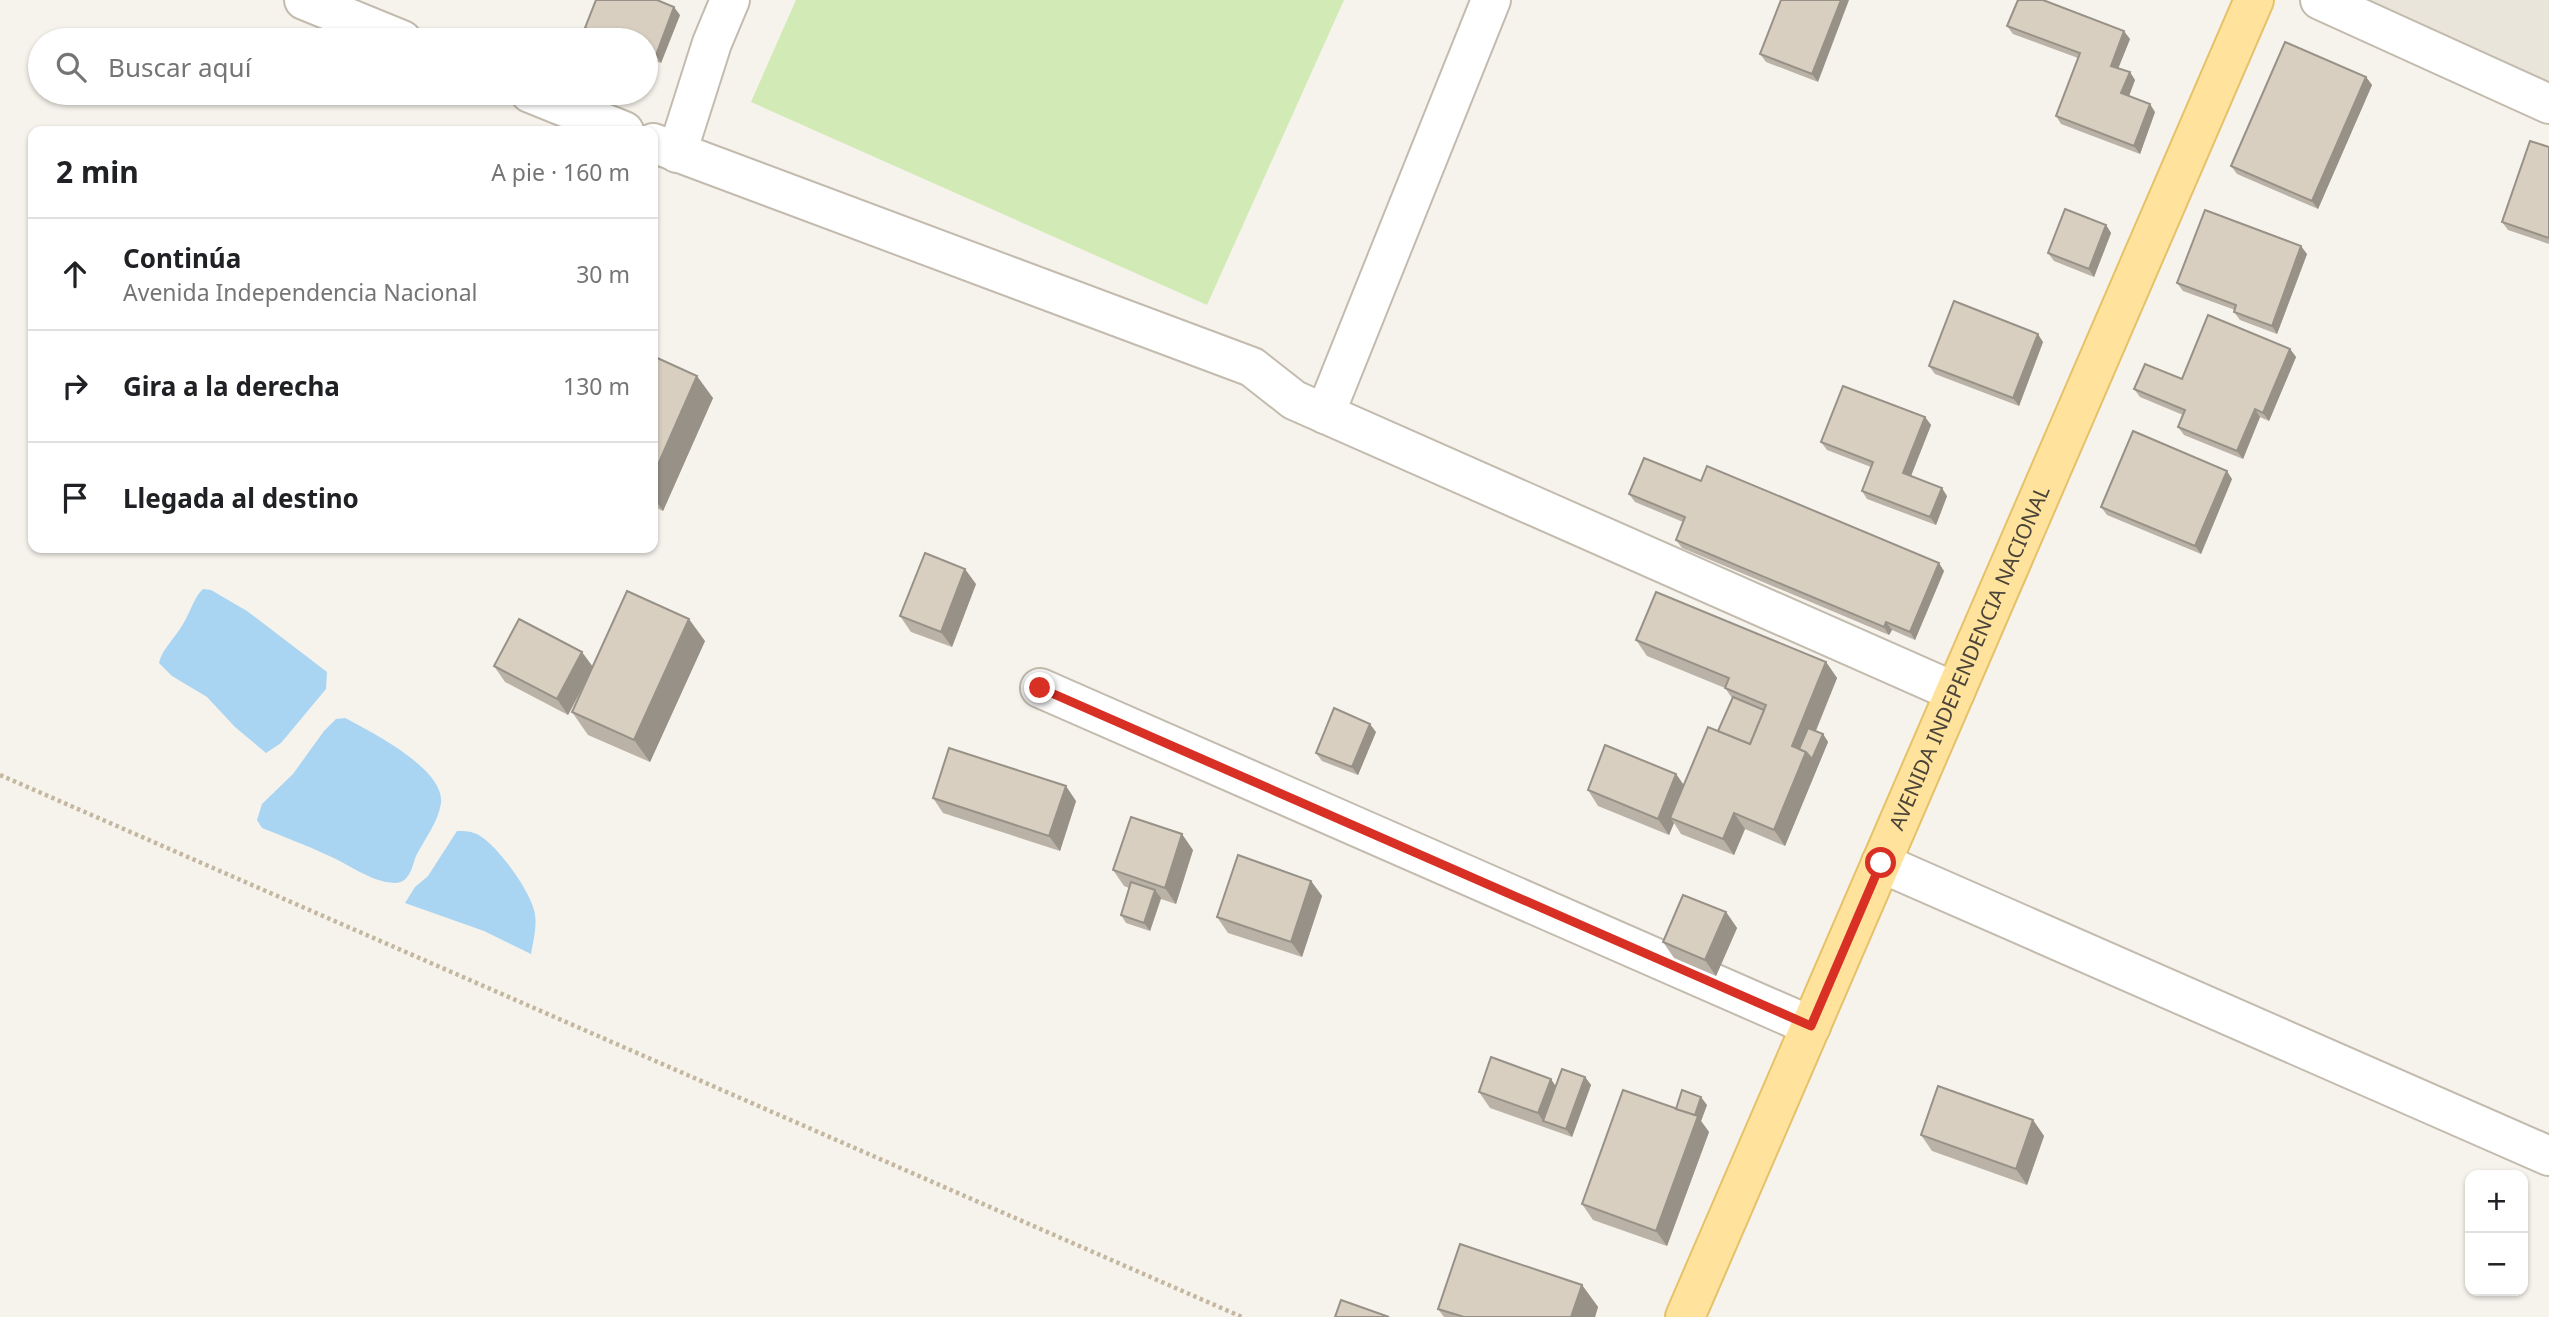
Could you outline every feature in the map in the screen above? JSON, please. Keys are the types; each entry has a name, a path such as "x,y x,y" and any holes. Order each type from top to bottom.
{"main road":[{"name":"AVENIDA INDEPENDENCIA NACIONAL","path":"1685,1317 2254,0"}],"street":[{"path":"304,0 373,28"},
{"path":"730,0 665,148 1252,367 1294,400 1955,692"},
{"path":"1325,414 1491,0"},
{"path":"2320,0 2549,104"},
{"path":"560,105 612,126"},
{"path":"1040,688 1811,1026"},
{"path":"1881,863 2549,1156"}],"path":[{"path":"0,775 1242,1317"}],"shaded area":[{"path":"2320,0 2549,0 2549,104"}],"green space":[{"path":"796,0 1344,0 1207,305 751,102"}],"water":[{"path":"203,589 211,590 247,611 327,672 326,689 281,743 266,753 235,727 207,697 172,676 159,663"},
{"path":"345,718 404,753 431,777 439,790 441,803 437,817 410,873 400,882 386,882 368,876 319,851 262,828 257,820 262,804 293,774 324,731 336,719"},
{"path":"457,831 472,832 482,837 502,856 520,881 535,915 531,954 484,931 405,903 415,887 428,876"}],"building":[{"path":"596,0 657,0 674,7 658,50 658,28 585,28"},
{"path":"1781,0 1841,0 1812,74 1760,54"},
{"path":"2018,0 2043,0 2124,31 2111,66 2130,72 2121,93 2150,104 2134,146 2056,116 2080,53 2007,26"},
{"path":"2285,42 2366,77 2312,201 2231,166"},
{"path":"2530,141 2549,147 2549,238 2502,222"},
{"path":"2065,209 2106,225 2089,269 2048,253"},
{"path":"2205,210 2301,246 2272,326 2234,312 2236,305 2177,283"},
{"path":"1954,301 2038,334 2013,398 1929,366"},
{"path":"2208,315 2290,349 2263,413 2255,409 2237,451 2178,427 2185,410 2134,389 2145,364 2182,379"},
{"path":"658,358 697,376 658,465"},
{"path":"1843,386 1925,417 1903,473 1942,488 1930,517 1862,491 1873,462 1821,442"},
{"path":"2133,431 2227,471 2195,546 2101,507"},
{"path":"1644,458 1701,481 1707,466 1939,563 1910,632 1886,622 1884,627 1676,540 1685,517 1629,494"},
{"path":"925,553 965,569 941,632 900,616"},
{"path":"627,591 689,619 634,740 572,712"},
{"path":"1656,592 1826,662 1792,746 1806,752 1774,830 1734,813 1723,839 1670,818 1708,727 1750,744 1766,705 1725,688 1729,678 1636,640"},
{"path":"519,619 582,652 557,699 494,666"},
{"path":"1733,697 1764,710 1750,744 1718,731"},
{"path":"1334,708 1370,724 1352,767 1316,753"},
{"path":"1808,728 1823,734 1812,759 1799,749"},
{"path":"1605,745 1676,774 1658,819 1588,790"},
{"path":"949,748 1066,786 1049,836 933,798"},
{"path":"1131,817 1182,834 1165,888 1113,870"},
{"path":"1238,855 1311,881 1291,942 1217,917"},
{"path":"1131,882 1155,890 1144,923 1121,915"},
{"path":"1683,895 1726,912 1705,960 1663,942"},
{"path":"1491,1057 1551,1079 1538,1113 1479,1092"},
{"path":"1562,1069 1585,1077 1566,1129 1543,1121"},
{"path":"1938,1086 2033,1120 2016,1169 1921,1135"},
{"path":"1623,1090 1698,1116 1656,1231 1582,1204"},
{"path":"1682,1090 1701,1097 1695,1115 1676,1109"},
{"path":"1460,1244 1582,1285 1571,1317 1464,1317 1438,1309"},
{"path":"1341,1300 1389,1317 1335,1317"}],"route":[{"path":"1040,688 1811,1026 1881,863"}]}
